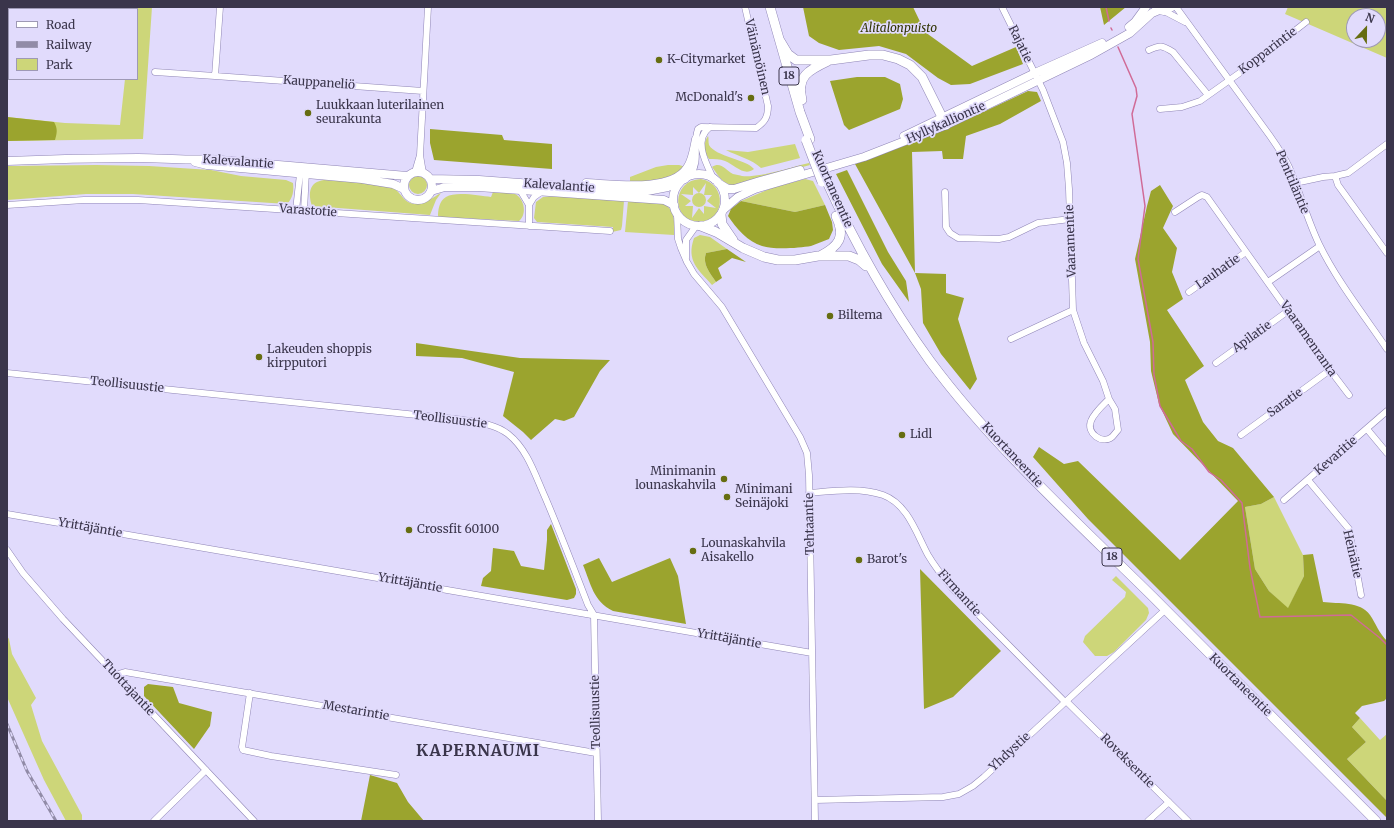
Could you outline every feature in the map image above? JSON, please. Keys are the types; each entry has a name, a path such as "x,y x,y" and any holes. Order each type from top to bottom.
{"highway":[{"name":"Kuortaneentie","path":"770,7 808,139 824,181 872,273 899,316 931,362 994,437 1056,501 1376,821"},
{"path":"779,39 788,54 796,60 831,60 876,55 898,58 922,77 944,121"},
{"path":"808,139 809,126 800,90 802,83 807,72 831,60"},
{"path":"818,256 836,245 841,233 841,226 824,181"},
{"path":"722,212 722,224 735,243"},
{"path":"698,226 716,232 753,254 764,258 794,260 818,256 854,257 872,273"}],"main road":[{"name":"Hyllykalliontie","path":"722,212 738,197 755,188 864,157 1037,77 1110,39 1135,22 1146,7"},
{"name":"Hyllykalliontie","path":"1037,77 1089,56 1130,33 1152,13 1162,9"},
{"name":"Hyllykalliontie","path":"716,181 728,189 734,189 834,162 944,121"},
{"path":"542,188 576,183 646,186 659,184 672,179 686,170 690,165 696,139"},
{"name":"Kalevalantie","path":"7,161 67,158 141,158 189,160 207,165 304,171 411,174"},
{"name":"Kalevalantie","path":"304,171 393,184 404,189"},
{"path":"424,173 430,179 432,187 431,192 428,196 422,199 417,200 411,198 404,189 405,180 411,174 424,173"},
{"path":"700,175 705,175 716,181 724,196 722,212 712,223 698,226 685,222 677,214 673,200 678,186 688,177 700,175"},
{"name":"Kalevalantie","path":"431,192 445,187 520,190 542,188 642,192 668,187 688,177"},
{"name":"Kalevalantie","path":"430,179 664,200 674,205"}],"street":[{"path":"215,76 220,7"},
{"path":"424,173 420,155 428,7"},
{"name":"Väinämöinen","path":"710,127 756,128 761,125 768,115 768,103 745,7"},
{"name":"Rajatie","path":"1002,7 1037,77"},
{"name":"Penttiläntie","path":"1176,7 1230,80 1282,155 1295,183 1312,230 1320,246 1346,289 1387,349"},
{"name":"Penttiläntie","path":"1162,9 1187,23"},
{"name":"Kopparintie","path":"1160,109 1190,105 1208,95 1306,22"},
{"path":"1149,50 1159,46 1166,47 1173,52 1208,95"},
{"name":"Kauppaneliö","path":"156,72 423,91"},
{"name":"Vaaramentie","path":"1037,77 1063,142 1067,163 1073,310 1084,342 1103,381 1109,399 1115,409 1118,430 1112,438 1106,440 1094,436 1090,429 1091,421 1109,399"},
{"path":"688,177 694,169 696,163 696,139 698,129 701,126 710,127"},
{"path":"710,127 702,136 703,155 716,181"},
{"path":"1295,183 1348,173 1387,144"},
{"path":"411,174 420,155"},
{"path":"296,210 304,171"},
{"path":"304,171 304,211"},
{"path":"1335,176 1338,185 1387,254"},
{"path":"529,205 542,188"},
{"path":"520,190 529,205 529,226"},
{"path":"945,192 946,227 950,233 958,238 999,239 1009,237 1038,223 1070,219"},
{"name":"Vaaramenranta","path":"1175,212 1202,195 1208,197 1349,395"},
{"name":"Varastotie","path":"7,205 84,200 138,200 610,232"},
{"name":"Tehtaantie","path":"677,214 678,238 687,262 694,274 722,307 800,438 806,453 809,493 816,821"},
{"path":"687,262 686,240 698,226"},
{"path":"1268,282 1320,246"},
{"name":"Lauhatie","path":"1189,292 1246,252"},
{"path":"1011,339 1073,310"},
{"name":"Apilatie","path":"1216,363 1288,311"},
{"name":"Saratie","path":"1241,435 1330,370"},
{"name":"Teollisuustie","path":"7,373 481,422 495,426 508,434 518,443 527,456 556,523 588,605 594,615 598,821"},
{"name":"Kevaritie","path":"1284,500 1387,411"},
{"path":"1367,429 1387,453"},
{"name":"Heinätie","path":"1308,480 1349,529 1361,594"},
{"name":"Firmantie","path":"809,493 851,490 869,492 884,495 896,503 913,525 939,573 952,588 1066,701"},
{"name":"Yrittäjäntie","path":"7,514 812,653"},
{"name":"Tuottajantie","path":"7,550 28,579 115,675 254,821"},
{"name":"Yhdystie","path":"815,800 921,798 943,797 959,794 973,786 984,777 1165,610"},
{"name":"Mestarintie","path":"115,675 126,672 596,753"},
{"path":"250,693 242,747 243,750 271,756 396,775"},
{"name":"Roveksentie","path":"1066,701 1188,821"},
{"path":"154,821 206,770"},
{"path":"1148,821 1169,802"}],"green space":[{"path":"152,7 143,139 7,141 7,117 65,123 120,125 125,80 138,80 138,8 129,8"},
{"name":"Alitalonpuisto","path":"803,7 913,7 925,32 972,66 1016,47 1023,64 970,84 951,85 938,78 906,54 879,46 839,50 819,43 809,36"},
{"path":"1100,7 1126,7 1104,25"},
{"path":"1288,7 1387,7 1387,58 1364,48 1386,48 1386,8 1346,8 1346,40 1285,14"},
{"path":"857,77 885,77 900,84 903,99 900,109 849,130 844,125 830,81"},
{"path":"1028,91 1037,92 1041,101 1000,124 966,136 963,159 943,159 942,151 912,152 915,273 855,164 947,129"},
{"path":"7,117 54,122 57,131 55,140 7,141"},
{"path":"430,129 502,135 504,140 552,144 552,169 434,160 430,143"},
{"path":"708,136 709,145 713,149 745,163 754,169 747,172 740,170 725,161 719,159 709,159 705,148 705,142"},
{"path":"795,144 800,158 761,168 749,160 726,150 748,152"},
{"path":"809,163 810,165 736,185 725,182 719,177 712,167 718,165 733,174 749,176 766,174"},
{"path":"679,165 686,167 675,175 659,181 630,182 630,177 656,167"},
{"path":"7,166 149,166 211,170 241,176 286,180 293,183 293,192 291,199 287,204 133,194 86,194 7,200"},
{"path":"847,170 888,252 906,281 909,302 882,264 836,174"},
{"path":"418,176 424,179 427,185 424,191 418,194 412,191 409,185 412,179"},
{"path":"701,179 710,182 716,188 720,202 718,210 714,216 708,220 699,222 690,220 683,215 679,208 678,200 680,193 684,186 691,181","holes":["706,183 704,195 712,195 707,201 716,208 704,206 704,214 699,208 692,218 693,206 685,206 691,201 681,194 693,195 693,187 699,193"]},
{"path":"805,179 813,181 825,205 795,212 741,201 774,187"},
{"path":"324,180 382,184 394,188 407,201 416,204 426,202 441,193 436,200 430,215 312,206 310,197 311,189 315,183"},
{"path":"1160,185 1173,206 1163,228 1177,248 1172,272 1183,299 1167,310 1204,366 1185,380 1203,422 1218,441 1233,448 1274,497 1261,504 1245,507 1255,569 1269,591 1288,608 1304,576 1303,555 1313,554 1323,602 1349,604 1361,607 1370,615 1387,641 1387,698 1384,701 1362,706 1355,713 1360,718 1352,727 1366,742 1347,759 1387,801 1387,818 1088,519 1033,457 1039,447 1064,464 1078,461 1180,560 1238,501 1173,434 1159,404 1151,371 1150,342 1135,259 1151,191"},
{"path":"493,192 513,193 521,199 524,211 522,218 519,221 438,217 440,203 450,195 462,194 491,197"},
{"path":"699,193 704,195 706,200 704,205 699,207 694,205 692,200 694,195"},
{"path":"554,196 624,201 621,230 612,232 613,227 537,222 534,218 536,202 543,197"},
{"path":"628,201 653,201 660,202 665,205 669,208 673,215 674,235 625,232"},
{"path":"741,201 795,212 825,205 832,222 833,230 829,239 811,246 780,248 762,246 743,234 728,216 731,209"},
{"path":"700,235 710,237 727,249 706,253 706,265 716,282 712,285 698,269 692,259 691,253 694,238"},
{"path":"727,249 746,262 732,258 718,268 722,278 716,282 706,265 706,253"},
{"path":"915,273 946,274 946,293 964,298 958,319 977,379 970,390 941,354 923,323 921,289"},
{"path":"416,343 520,358 610,360 600,371 574,417 564,421 555,419 531,440 503,416 514,372 462,358 416,356"},
{"path":"1274,497 1303,555 1304,576 1288,609 1269,591 1255,569 1245,507 1261,504"},
{"path":"551,524 576,589 574,598 567,600 481,586 483,578 491,571 493,548 514,551 521,566 544,570 547,530"},
{"path":"599,558 612,582 670,558 678,576 686,624 613,611 606,607 597,597 583,565"},
{"path":"920,569 1001,651 953,697 924,709"},
{"path":"1116,576 1148,608 1149,613 1146,620 1114,652 1107,656 1095,656 1083,642 1085,636 1125,597 1126,592 1112,580"},
{"path":"7,636 12,654 36,698 31,705 42,741 82,815 82,821 66,821 44,780 7,697"},
{"path":"148,684 173,687 179,703 212,712 210,726 194,749 144,696 144,687"},
{"path":"1360,718 1380,740 1387,734 1387,801 1347,759 1366,742 1352,727"},
{"path":"370,775 397,783 408,802 424,821 361,821"}],"waterway":[{"path":"1106,7 1109,21"},
{"path":"1118,47 1136,88 1137,96 1132,114 1145,206 1138,259 1153,342 1154,375 1160,406 1181,441 1192,449 1209,472 1221,480 1242,503 1250,568 1260,617 1351,615 1387,645"}],"railway":[{"path":"7,724 27,771 56,821"}],"place":[{"name":"K-Citymarket","path":"659,60"},
{"name":"McDonald's","path":"751,98"},
{"name":"Luukkaan luterilainen seurakunta","path":"308,113"},
{"name":"Biltema","path":"830,316"},
{"name":"Lakeuden shoppis kirpputori","path":"259,357"},
{"name":"Lidl","path":"902,435"},
{"name":"Minimanin lounaskahvila","path":"724,479"},
{"name":"Minimani Seinäjoki","path":"727,497"},
{"name":"Crossfit 60100","path":"409,530"},
{"name":"Lounaskahvila Aisakello","path":"693,551"},
{"name":"Barot's","path":"859,560"}],"district":[{"name":"KAPERNAUMI","path":"478,751"}]}
